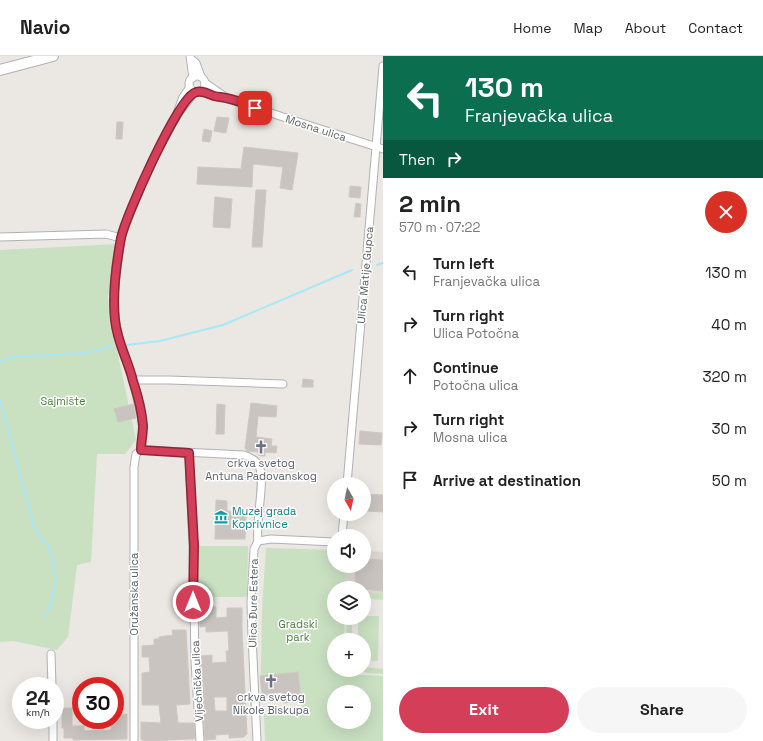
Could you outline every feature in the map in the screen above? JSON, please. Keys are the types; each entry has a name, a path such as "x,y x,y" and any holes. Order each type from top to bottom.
{"main road":[{"path":"0,70 53,56"}],"street":[{"path":"191,57 196,63 205,88 196,90 190,82 193,78 191,57"},
{"name":"Ulica Matije Gupca","path":"349,477 383,66"},
{"path":"193,78 198,76 203,80"},
{"name":"Mosna ulica","path":"203,80 227,98"},
{"name":"Mosna ulica","path":"196,90 216,97 227,98 383,149"},
{"name":"Oružanska ulica","path":"134,741 134,468 136,454 141,450 143,425 133,380 122,350 115,321 114,299 116,275 121,238 141,186 176,116 183,97 196,90"},
{"path":"0,237 106,234 121,238"},
{"path":"133,380 283,384"},
{"path":"141,450 189,453"},
{"name":"Ulica Đure Estera","path":"189,453 244,455 250,457 259,466 261,480 258,541 254,549 251,603 252,670 257,741"},
{"name":"Vijećnička ulica","path":"189,453 194,546 193,602 200,741"},
{"path":"258,541 271,539 327,542"},
{"path":"51,654 52,677"},
{"path":"53,729 53,741"}],"shaded area":[{"path":"371,551 383,552 383,600 371,599 371,581 346,581 347,573 371,573"}],"green space":[{"name":"Sajmište","path":"119,244 108,297 110,326 115,341 136,440 125,454 97,454 91,562 77,565 68,637 57,650 13,641 0,642 0,250"},
{"path":"198,546 248,546 247,597 197,597"},
{"name":"Gradski park","path":"266,548 327,550 327,573 347,573 346,581 327,581 327,625 345,625 344,633 327,633 327,677 383,676 383,741 265,741 264,714 302,710 298,672 260,676 262,610"},
{"path":"371,593 383,593 383,599 371,599"},
{"path":"371,616 379,616 378,661 371,660 371,633 358,633 358,625 371,625"},
{"path":"347,625 352,625 352,633 346,633"},
{"path":"371,668 383,669 383,674 371,673"}],"building":[{"path":"217,117 229,118 226,133 214,131"},
{"path":"117,122 123,122 122,139 116,139"},
{"path":"204,129 212,131 210,142 202,141"},
{"path":"244,147 298,153 292,190 280,188 283,167 253,164 252,187 197,184 198,167 241,169"},
{"path":"350,186 361,187 360,198 349,197"},
{"path":"256,190 266,190 262,247 252,247"},
{"path":"215,197 232,199 230,228 213,227"},
{"path":"356,203 361,204 360,217 354,217"},
{"path":"303,379 313,380 313,387 302,387"},
{"path":"251,403 277,406 276,417 258,416 256,437 272,439 271,446 277,446 276,453 265,452 265,456 261,456 258,455 258,452 247,451 245,448"},
{"path":"133,404 136,418 118,422 114,409"},
{"path":"217,404 225,405 224,434 216,434"},
{"path":"360,431 382,433 381,445 359,444"},
{"path":"371,494 383,495 383,512 371,511"},
{"name":"Muzej grada Koprivnice","path":"216,500 227,501 227,511 246,512 245,539 215,539"},
{"path":"371,559 383,560 383,591 371,590 371,581 355,581 356,573 371,573"},
{"path":"201,606 216,607 216,618 227,617 227,608 242,608 247,734 244,737 229,738 229,734 215,735 216,739 205,740 200,656 212,655 212,663 227,662 226,651 229,651 228,631 206,632 206,626 200,627 199,608","holes":["214,697 227,697 227,711 215,711"]},
{"path":"172,630 186,630 190,704 176,705 178,723 194,723 195,738 144,741 141,739 141,722 161,723 159,705 142,705 142,673 150,672 149,657 142,657 142,646 154,645 154,639 173,635"},
{"path":"298,672 301,701 283,703 282,692 262,695 260,676"},
{"path":"64,708 72,708 72,729 84,729 84,731 124,729 124,714 127,714 127,739 73,740 73,738 64,738"}],"waterway":[{"path":"377,265 383,263"},
{"path":"127,345 160,341 223,325 352,270"},
{"path":"0,363 3,360 12,357 85,353 113,346"},
{"path":"0,400 33,523 38,534 47,543 53,561 56,578 52,600 45,617"}],"place":[{"name":"crkva svetog Antuna Padovanskog","path":"261,447"},
{"name":"Muzej grada Koprivnice","path":"221,517"},
{"name":"crkva svetog Nikole Biskupa","path":"271,681"}],"route":[{"path":"193,602 194,546 189,453 141,450 143,425 133,380 118,337 115,321 114,299 116,275 124,227 153,160 176,116 188,100 196,92 201,91 209,95 227,98 255,108"}]}
